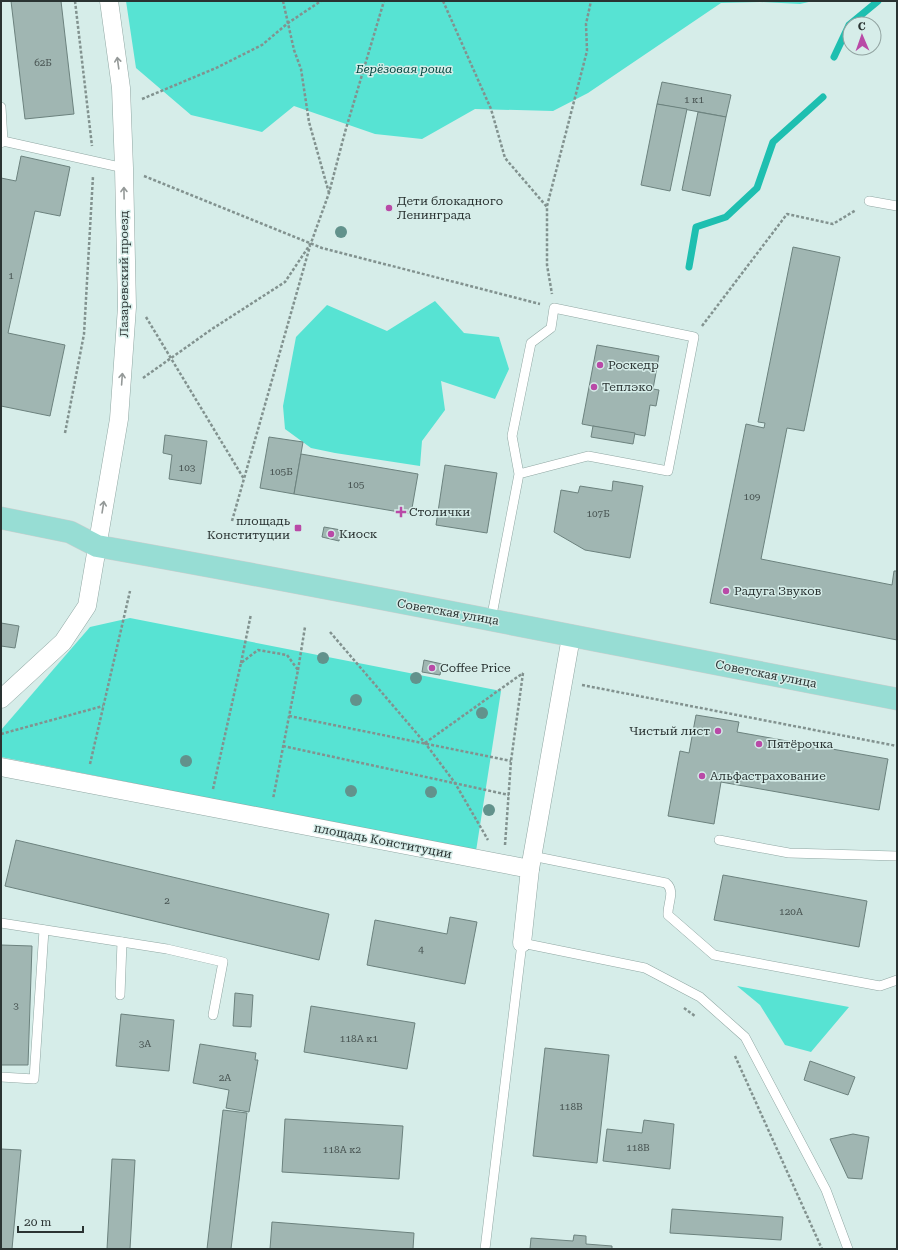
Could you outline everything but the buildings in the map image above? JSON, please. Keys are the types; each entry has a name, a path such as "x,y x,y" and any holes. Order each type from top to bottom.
{"main road":[{"name":"Советская улица","path":"1,518 70,532 97,546 491,620 571,637 897,699"}],"street":[{"name":"Лазаревский проезд","path":"1,699 63,642 87,606 119,419 127,307 124,168 121,88 109,1"},
{"path":"522,943 531,863 571,637"},
{"name":"площадь Конституции","path":"1,767 270,819 531,863"}],"lane":[{"path":"1,107 2,142 124,168"},
{"path":"870,201 897,206"},
{"path":"491,620 519,474 512,436 531,343 551,328 554,308 694,337 668,471 588,456 519,474"},
{"path":"719,840 789,853 897,856"},
{"path":"531,863 666,883 670,886 672,892 668,915 714,955 880,986 897,980"},
{"path":"1,923 167,949 223,962 213,1015"},
{"path":"1,1077 34,1079 44,930"},
{"path":"120,995 122,942"},
{"path":"485,1249 522,943 645,968 700,997 745,1038 826,1190 848,1249"}],"path":[{"path":"65,433 84,334 94,162 76,1"},
{"path":"283,1 294,50 301,69 309,122 329,193"},
{"path":"135,102 216,68 262,45 288,23 321,1"},
{"path":"232,520 245,479 311,243 329,193 345,132 384,1"},
{"path":"442,1 491,109 506,158 547,207"},
{"path":"124,168 322,248 554,308 547,265 547,207 587,52 586,24 591,1"},
{"path":"694,337 787,214 833,224 870,201"},
{"path":"121,393 285,282 311,243"},
{"path":"142,311 245,479"},
{"path":"86,783 130,591"},
{"path":"209,807 251,614"},
{"path":"270,819 305,627"},
{"path":"330,632 425,743 455,784 490,844 482,843"},
{"path":"241,663 258,650 286,655 298,670"},
{"path":"425,743 523,673 511,761 504,848"},
{"path":"563,681 897,746"},
{"path":"1,734 103,706"},
{"path":"289,716 511,761"},
{"path":"283,746 509,795"},
{"path":"273,798 281,800"},
{"path":"684,1008 696,1016"},
{"path":"734,1052 822,1249"}],"green space":[{"name":"Берёзовая роща","path":"126,1 813,1 800,4 760,2 721,3 588,93 553,111 475,109 422,139 375,134 294,106 262,132 191,115 136,68"},
{"path":"435,301 464,333 499,337 509,369 495,399 441,381 445,410 422,441 420,466 311,448 285,429 283,406 296,337 327,305 387,331"},
{"path":"130,618 501,691 476,851 1,757 1,730 90,627"},
{"path":"737,986 849,1007 811,1052 785,1045 760,1005"}],"waterway":[{"path":"834,57 849,25 878,1"},
{"path":"689,267 696,227 726,217 757,188 773,142 823,97"}],"place":[{"name":"Дети блокадного Ленинграда","path":"389,208"},
{"name":"Роскедр","path":"600,365"},
{"name":"Теплэко","path":"594,387"},
{"name":"Столички","path":"401,512"},
{"name":"площадь Конституции","path":"298,528"},
{"name":"Киоск","path":"331,534"},
{"name":"Радуга Звуков","path":"726,591"},
{"name":"Coffee Price","path":"432,668"},
{"name":"Чистый лист","path":"718,731"},
{"name":"Пятёрочка","path":"759,744"},
{"name":"Альфастрахование","path":"702,776"}]}
